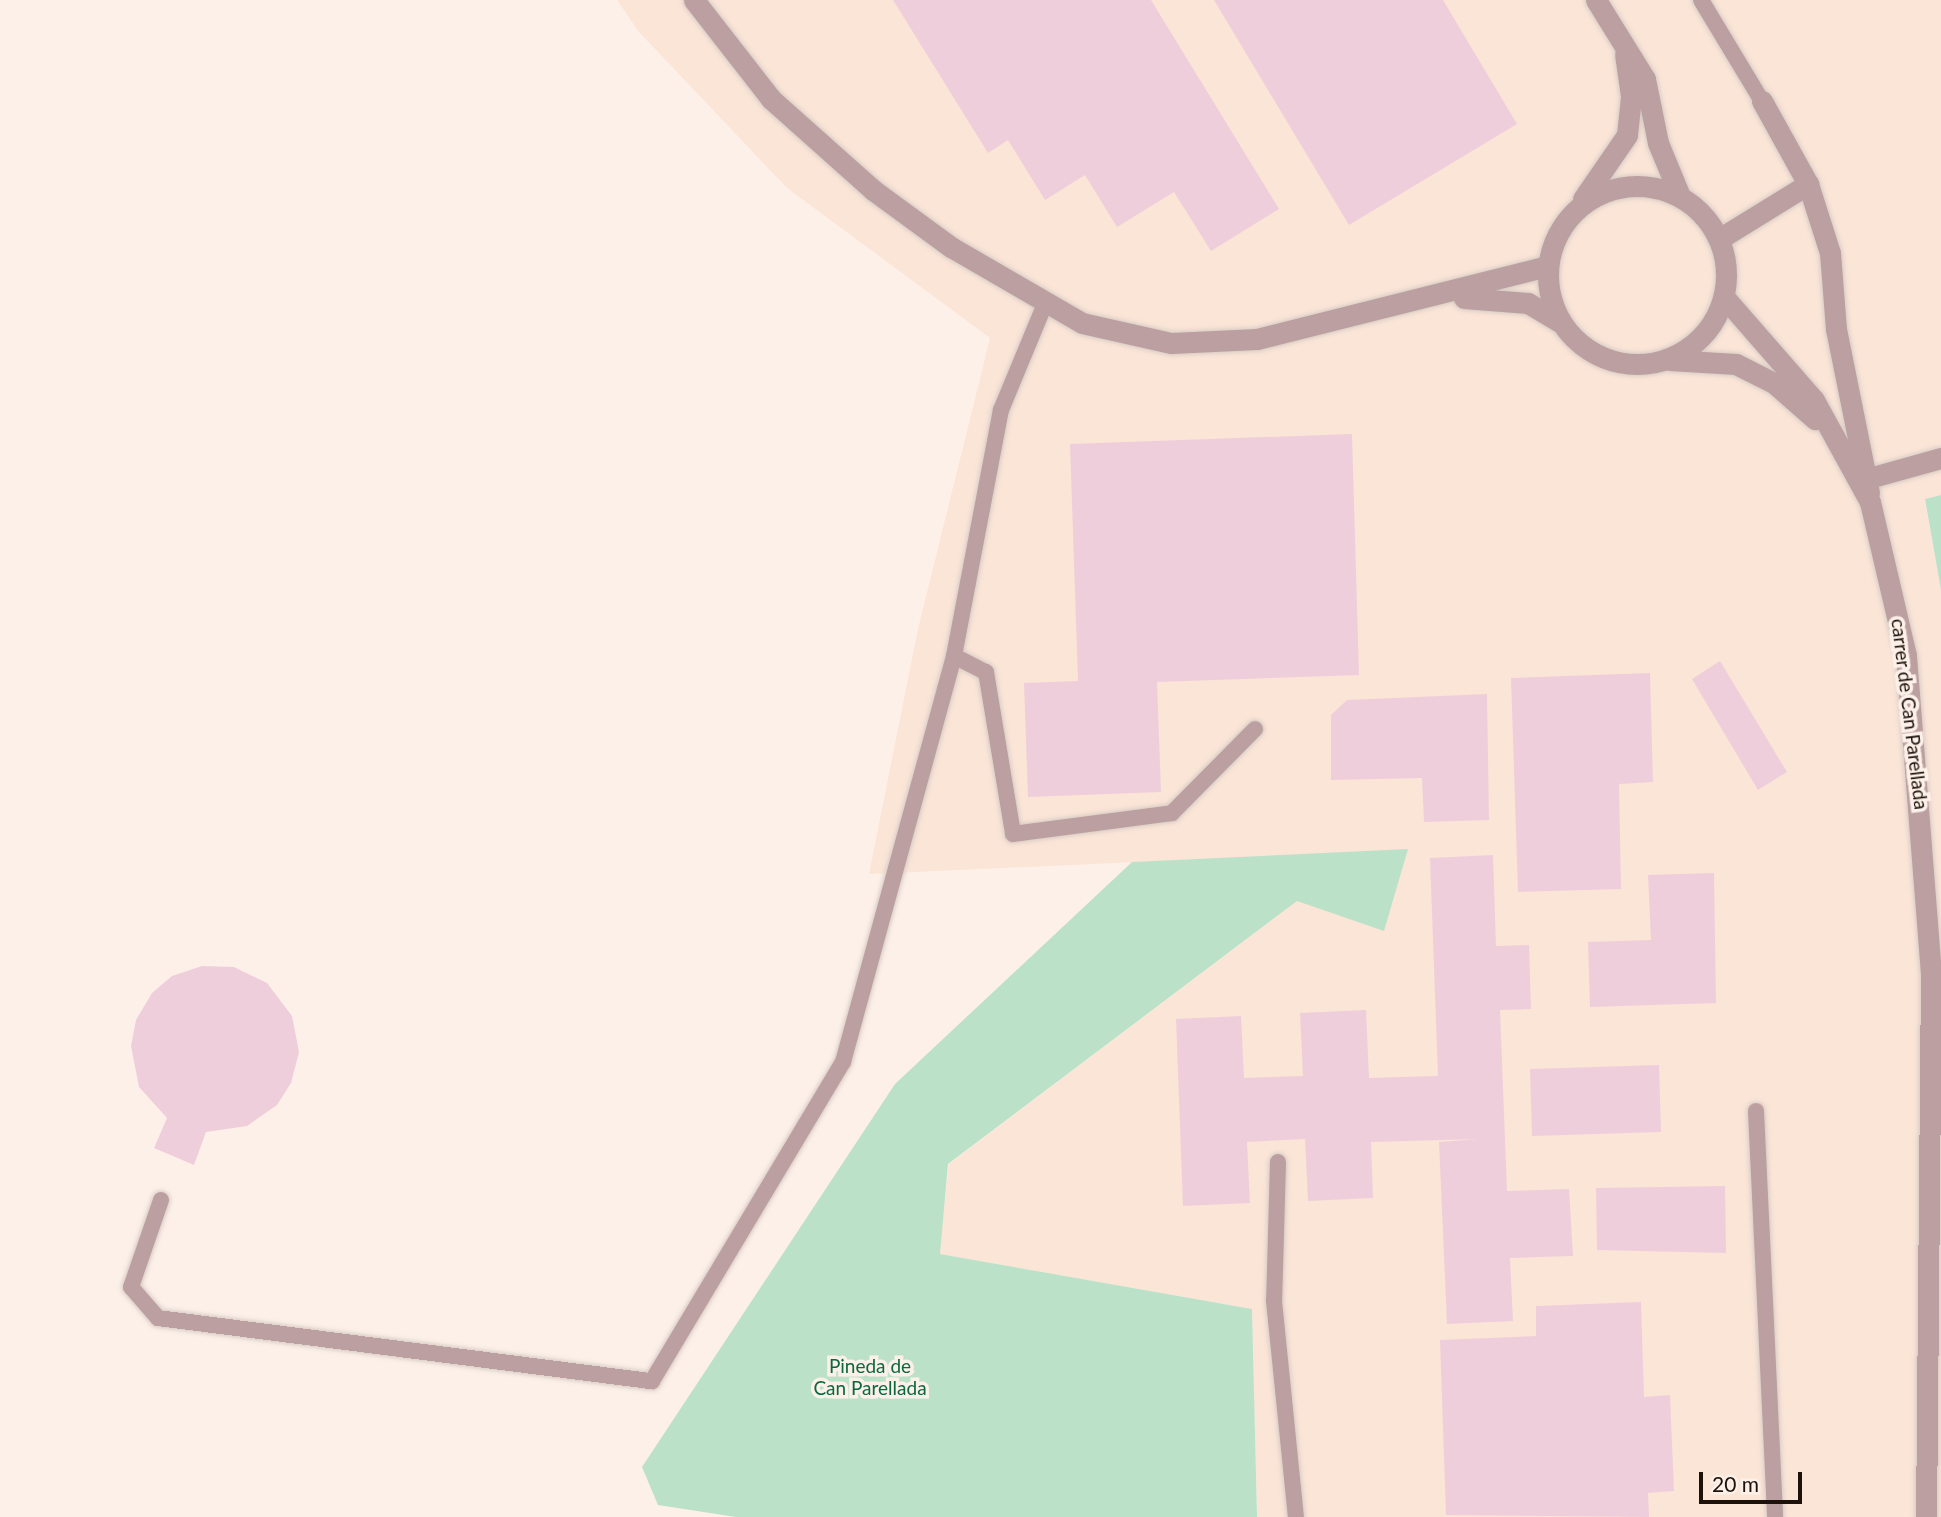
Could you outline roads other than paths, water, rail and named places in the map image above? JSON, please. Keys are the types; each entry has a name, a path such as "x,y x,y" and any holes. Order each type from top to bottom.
{"street":[{"path":"694,0 771,99 873,190 1045,304 1105,330 1171,343 1257,339 1437,298 1548,266"},
{"path":"1437,298 1528,303 1561,323 1580,345 1606,359 1635,365 1665,360 1691,346 1724,297 1727,268 1719,239 1680,196 1658,143 1645,79 1596,0"},
{"path":"1561,323 1548,266 1555,238 1627,135 1631,96 1621,38"},
{"name":"carrer de Can Parellada","path":"1762,100 1808,184 1830,253 1836,329 1869,478 1870,502 1906,656 1926,855 1931,1138 1926,1517"},
{"path":"1719,239 1808,184"},
{"path":"1572,214 1623,186 1652,186 1680,196"},
{"name":"carrer de Can Parellada","path":"1724,297 1814,400 1870,502"},
{"name":"carrer de Can Parellada","path":"1665,360 1736,363 1774,383 1840,446"},
{"path":"1869,478 1941,458"}],"lane":[{"path":"1701,0 1762,100"},
{"path":"161,1200 131,1287 158,1318 652,1381 843,1062 954,656 1001,410 1045,304"},
{"path":"954,656 986,672 1013,834 1171,813 1255,729"},
{"path":"1756,1111 1775,1517"},
{"path":"1278,1161 1274,1301 1296,1517"}],"park label":[{"name":"Pineda de Can Parellada","path":"870,1377"}]}
